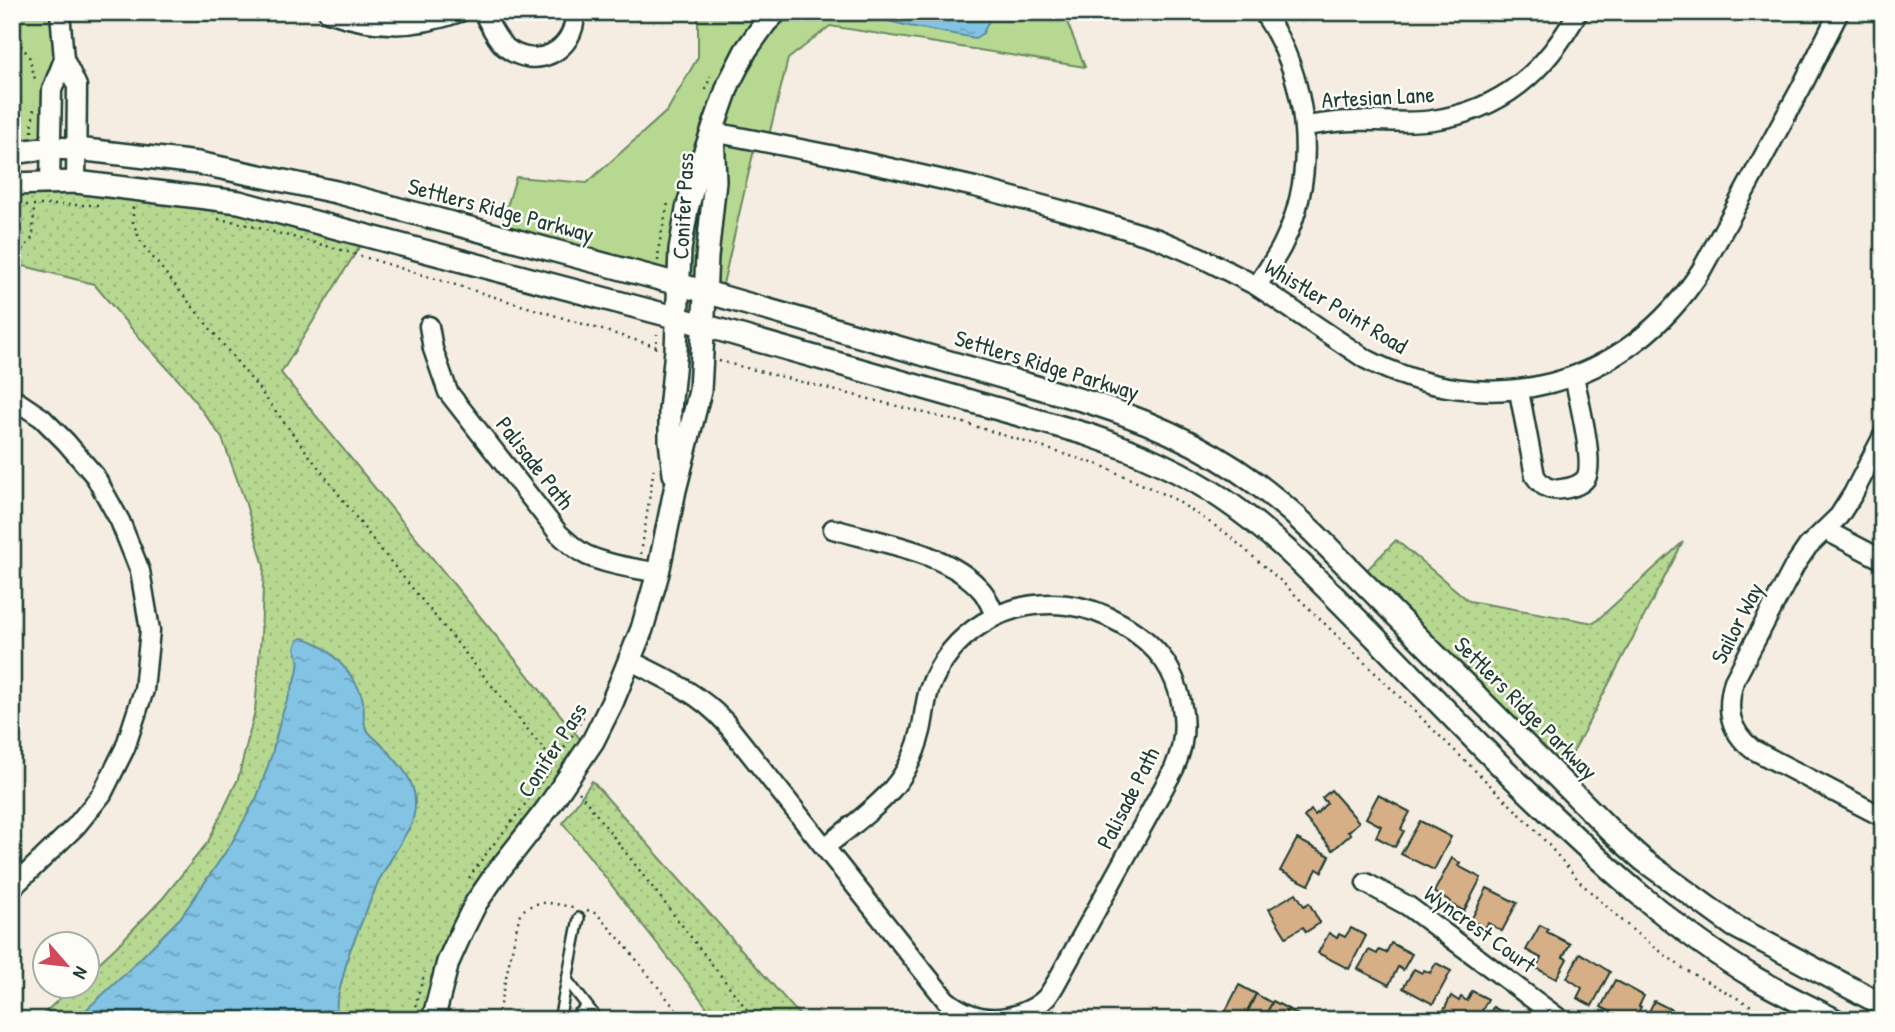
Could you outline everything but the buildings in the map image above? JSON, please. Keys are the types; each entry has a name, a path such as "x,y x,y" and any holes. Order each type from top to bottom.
{"street":[{"path":"60,12 64,59 77,86 76,182"},
{"path":"328,12 379,25 414,24 442,19 460,12"},
{"path":"483,12 504,45 526,57 540,58 553,53 572,34 575,12"},
{"name":"Conifer Pass","path":"675,490 670,410 678,318 680,250 687,209 729,83 746,50 776,12"},
{"path":"1257,286 1283,244 1293,218 1301,187 1305,126 1300,94 1290,66 1273,27 1263,12"},
{"name":"Artesian Lane","path":"1305,126 1350,121 1432,120 1483,107 1508,93 1550,56 1578,12"},
{"name":"Whistler Point Road","path":"713,132 975,187 1158,239 1257,286 1364,358 1399,374 1432,385 1459,390 1519,390 1544,386 1574,376 1628,348 1667,315 1687,293 1801,89 1839,12"},
{"path":"50,182 52,90 64,59"},
{"name":"Conifer Pass","path":"433,1020 448,961 462,930 496,874 573,773 603,722 631,661 642,629 648,571 675,490 700,391 707,257 715,181 713,132"},
{"name":"Settlers Ridge Parkway","path":"12,153 50,148 77,149 198,163 323,189 678,284 1129,415 1194,445 1276,498 1643,860 1734,926 1883,1005"},
{"path":"12,184 76,182 239,202 678,318 1121,446 1220,496 1257,524 1288,551 1537,801 1628,886 1677,925 1755,978 1835,1020"},
{"name":"Palisade Path","path":"429,326 433,349 448,392 559,534 586,555 612,564 648,571"},
{"path":"1519,390 1535,476 1541,485 1549,489 1578,485 1585,479 1590,460 1574,376"},
{"path":"12,398 42,418 95,477 120,521 140,571 150,630 144,690 125,748 102,794 76,826 12,888"},
{"name":"Sailor Way","path":"1883,436 1839,516 1808,545 1795,565 1734,681 1730,696 1730,714 1735,730 1742,741 1752,749 1883,817"},
{"path":"833,529 907,549 947,564 970,579 982,591 995,615"},
{"path":"1825,530 1883,560"},
{"name":"Palisade Path","path":"631,661 681,686 713,708 946,1000 972,1016 988,1019 1006,1018 1033,1009 1046,998 1174,769 1182,745 1184,719 1170,669 1157,650 1140,636 1098,612 1053,603 1026,605 995,615 974,627 944,658 928,693 915,751 893,789 825,848"},
{"name":"Wyncrest Court","path":"1366,883 1408,906 1561,1020"}],"lane":[{"path":"559,1020 579,918"},
{"path":"567,980 598,1020"},
{"path":"571,1020 587,1007"}],"path":[{"path":"12,34 29,56 36,82 35,93"},
{"path":"32,126 34,104"},
{"path":"12,269 18,256 33,237 34,204"},
{"path":"12,205 102,205"},
{"path":"126,206 133,207 133,223 142,244 259,389 377,545 555,762"},
{"path":"210,218 236,222 338,249 506,300 656,347 657,356"},
{"path":"721,361 968,424 1102,466 1174,499 1226,533 1282,582 1533,827 1582,884 1636,933 1684,969 1777,1020"},
{"path":"648,571 649,511 654,460"},
{"path":"465,885 478,864 530,798 586,712"},
{"path":"581,794 755,1020"},
{"path":"412,1020 428,964"}],"green space":[{"path":"12,12 60,12 49,148 12,153"},
{"path":"698,12 1063,12 1085,67 830,26 788,59 767,143 756,141 720,297 498,236 516,177 587,183 667,111 698,57"},
{"path":"76,182 366,236 281,373 581,740 496,874 433,1020 37,1020 58,1000 102,1000 102,960 163,898 208,842 238,779 255,711 264,566 245,501 222,438 183,385 94,284 12,263 12,184"},
{"path":"1396,540 1469,601 1594,623 1683,542 1559,779 1359,578"},
{"path":"592,781 804,1020 717,1020 563,823"}],"water":[{"path":"862,12 993,12 983,33 975,38 909,26 868,16"},
{"path":"302,638 321,646 348,672 363,701 366,728 404,770 415,799 412,823 378,882 349,953 337,1000 336,1020 75,1020 97,1000 102,1000 102,995 181,917 231,844 257,797 272,754 281,717 297,674 299,661 295,648 298,640"}]}
